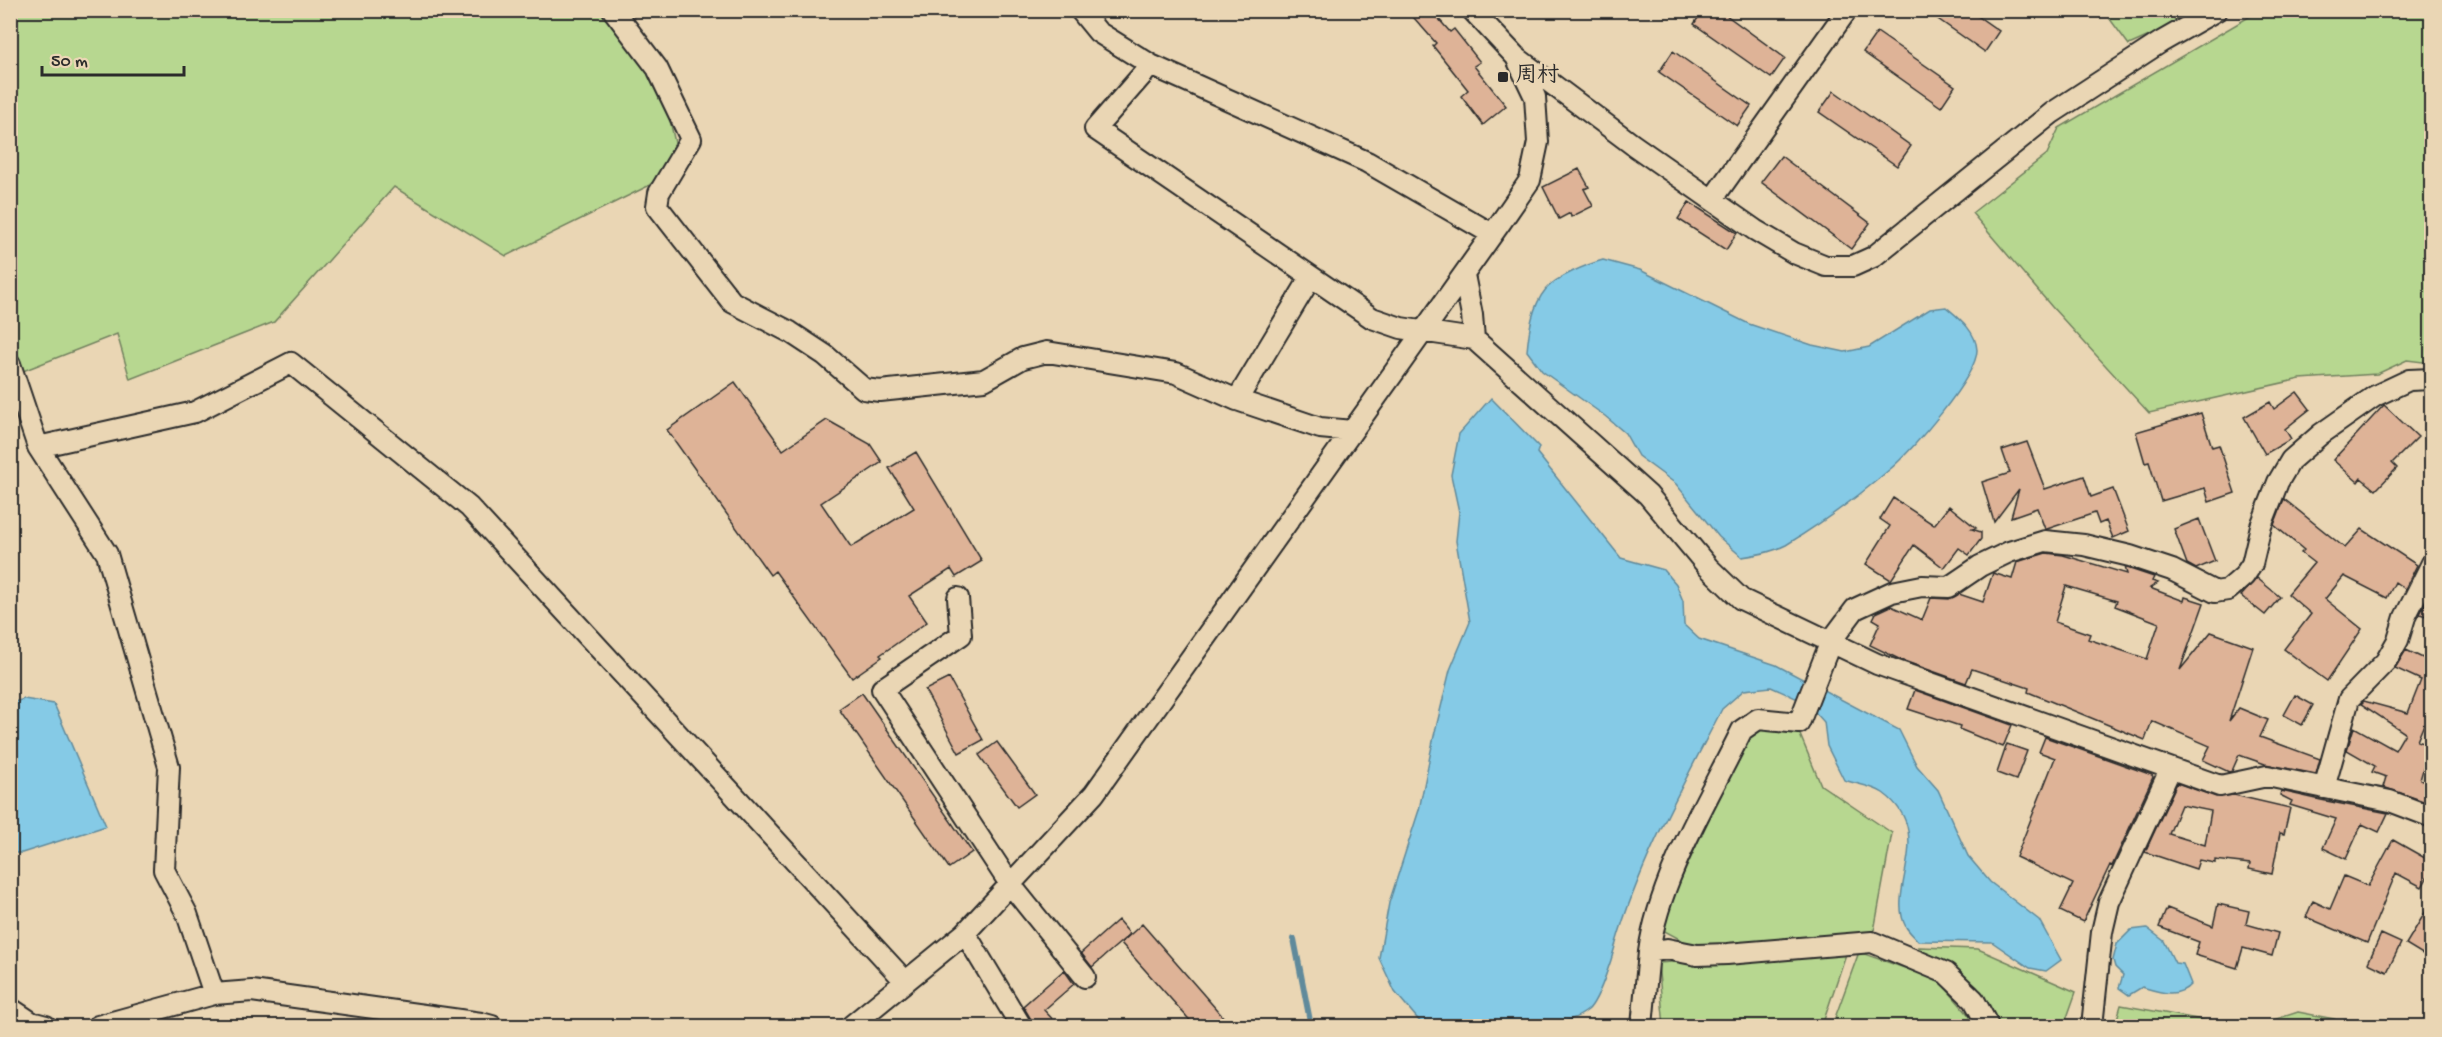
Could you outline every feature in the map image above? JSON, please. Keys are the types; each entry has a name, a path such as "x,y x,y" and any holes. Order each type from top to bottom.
{"street":[{"path":"613,10 657,68 691,139 659,192 657,206 732,302 790,332 825,355 864,389 880,391 984,380 1023,357 1047,352 1176,373 1237,400 1320,428 1352,431"},
{"path":"1080,10 1098,32 1151,65 1367,162 1492,234"},
{"path":"1472,10 1516,57 1712,200 1794,253 1826,266 1853,266 1873,257 2052,113 2162,42 2217,10"},
{"path":"1712,200 1847,10"},
{"path":"851,1026 965,933 1094,794 1530,180 1538,142 1535,97 1516,57"},
{"path":"1151,65 1095,129 1372,318 1401,328 1474,339 1648,495 1708,567 1742,598 1877,664 2220,786 2267,776 2390,801 2432,817"},
{"path":"1464,275 1474,339"},
{"path":"1237,400 1311,277"},
{"path":"38,447 195,412 291,363 469,507 905,981"},
{"path":"10,364 38,447 107,554 169,767 164,870 187,914 214,994"},
{"path":"1642,1026 1653,924 1670,878 1742,730 1758,719 1799,723 1831,641 1855,609 1892,592 1922,586 1949,587 1980,566 2009,552 2044,541 2084,545 2130,556 2172,570 2215,592 2228,590 2244,576 2252,564 2265,515 2278,482 2291,460 2321,434 2375,396 2409,380 2432,379"},
{"path":"2324,788 2349,699 2390,654 2398,640 2416,592 2432,563"},
{"path":"958,598 961,635 882,689 1010,885 1085,977"},
{"path":"2092,1026 2102,932 2109,902 2170,770"},
{"path":"965,933 1021,1026"},
{"path":"1649,952 1667,949 1697,955 1727,954 1872,942 1946,973 1974,1000 1988,1026"},
{"path":"98,1026 214,994 252,991 492,1026"},
{"path":"10,1008 32,1022 46,1026"}],"green space":[{"path":"10,11 609,11 664,93 679,161 648,186 506,256 394,187 274,322 130,379 117,334 23,371 10,332"},
{"path":"2104,11 2205,11 2129,45"},
{"path":"2259,11 2431,11 2431,363 2407,360 2377,374 2300,379 2149,413 2052,307 1972,213 2047,154 2059,128"},
{"path":"1760,726 1798,730 1821,785 1892,833 1872,942 1698,949 1659,928 1746,736"},
{"path":"1919,947 1978,949 2076,992 2064,1026 2000,1026 1977,987 1952,967 1925,961"},
{"path":"1830,951 1846,954 1822,1026 1664,1026 1658,963"},
{"path":"1859,952 1939,980 1978,1026 1832,1026"},
{"path":"2121,1005 2235,1026 2115,1026"},
{"path":"2298,1012 2334,1019 2347,1026 2255,1026"}],"water":[{"path":"1603,260 1640,270 1749,324 1812,345 1845,352 1869,347 1930,309 1946,307 1966,325 1974,337 1977,350 1974,362 1955,395 1941,413 1899,461 1877,480 1786,545 1742,557 1719,537 1676,484 1638,456 1625,433 1542,371 1527,351 1534,311 1546,289 1564,276"},
{"path":"1491,398 1539,447 1537,453 1621,558 1664,570 1676,584 1683,601 1684,625 1699,639 1776,665 1899,730 1917,766 1938,790 1968,856 1990,882 2039,920 2061,960 2046,971 2030,968 1992,942 1918,941 1906,927 1901,912 1901,896 1909,843 1907,825 1899,809 1883,793 1844,780 1827,746 1824,722 1807,703 1771,687 1744,690 1722,709 1650,853 1626,913 1605,978 1588,1010 1574,1018 1556,1023 1513,1028 1422,1024 1395,992 1379,958 1389,903 1419,810 1450,670 1470,622 1456,541 1459,512 1451,475 1459,434"},
{"path":"24,699 54,704 106,826 22,853 11,853 11,703"},
{"path":"2147,928 2164,941 2175,963 2183,964 2191,984 2186,989 2168,993 2142,987 2129,995 2119,988 2123,975 2115,967 2113,960 2117,944 2131,930"}],"building":[{"path":"1407,10 1431,10 1450,32 1454,29 1480,62 1474,66 1506,106 1483,125 1461,96 1468,90 1433,46 1436,43"},
{"path":"1703,10 1719,10 1785,58 1771,78 1694,24"},
{"path":"1925,10 1969,10 1999,31 1985,52"},
{"path":"1877,32 1955,86 1941,107 1863,52"},
{"path":"1673,51 1751,106 1737,126 1659,72"},
{"path":"1834,91 1911,146 1897,166 1819,112"},
{"path":"1781,156 1870,223 1851,249 1761,182"},
{"path":"1579,169 1589,187 1584,189 1593,206 1571,217 1570,213 1559,219 1543,187"},
{"path":"1689,202 1737,233 1726,250 1678,219"},
{"path":"735,382 783,450 827,420 870,444 882,462 821,503 851,547 914,508 889,468 916,452 982,561 956,577 951,569 909,596 927,622 852,678 775,571 770,575 667,430"},
{"path":"2297,392 2310,409 2285,429 2291,439 2265,454 2244,417 2270,402 2274,409"},
{"path":"2384,405 2418,437 2392,463 2397,468 2376,490 2361,478 2358,482 2333,460"},
{"path":"2201,413 2212,447 2219,445 2235,493 2209,502 2205,488 2161,501 2149,462 2145,463 2136,432"},
{"path":"2027,442 2045,489 2084,476 2091,497 2113,489 2129,531 2113,538 2106,521 2099,524 2095,513 2047,529 2045,529 2037,508 2011,517 2019,489 1994,522 1982,482 2010,473 2002,450"},
{"path":"1893,498 1934,525 1949,506 1976,528 1972,529 1981,532 1981,539 1969,555 1959,548 1944,568 1914,545 1891,580 1866,564 1890,526 1880,519"},
{"path":"2284,499 2345,548 2362,529 2417,565 2405,589 2395,582 2387,598 2344,576 2325,599 2362,629 2327,681 2284,649 2311,614 2288,594 2314,563 2301,553 2304,550 2274,525"},
{"path":"2199,519 2215,561 2196,569 2187,564 2174,529"},
{"path":"2046,553 2063,555 2127,574 2125,567 2154,577 2152,581 2158,583 2150,588 2184,601 2185,597 2204,603 2180,670 2211,632 2253,647 2229,721 2239,708 2268,720 2260,737 2320,759 2316,774 2265,764 2239,755 2232,771 2229,772 2203,760 2210,746 2152,721 2145,740 2028,692 2029,688 1972,669 1966,683 1901,660 1870,645 1880,623 1873,619 1876,613 1891,606 1922,620 1931,598 1949,599 1959,594 1983,602 1993,573 2012,579 2017,562","holes":["2066,586 2117,601 2115,606 2159,623 2147,659 2088,639 2090,634 2055,622"]},
{"path":"2257,578 2280,597 2265,615 2241,596"},
{"path":"2432,591 2432,618 2420,614"},
{"path":"2406,650 2429,661 2432,656 2432,705 2417,741 2430,745 2420,780 2432,785 2432,804 2383,787 2386,777 2372,772 2375,766 2347,750 2354,727 2395,750 2405,733 2361,704 2364,701 2408,713 2421,680 2395,668"},
{"path":"949,678 983,740 959,753 925,690"},
{"path":"1915,690 2012,725 2003,747 1959,729 1960,726 1908,709"},
{"path":"862,693 972,852 949,868 839,709"},
{"path":"2295,695 2313,705 2302,725 2284,715"},
{"path":"2045,737 2153,777 2083,922 2060,911 2073,884 2016,857 2055,758 2039,752"},
{"path":"997,742 1035,794 1017,807 979,755"},
{"path":"2007,744 2027,751 2016,780 1997,773"},
{"path":"2177,783 2216,797 2234,795 2290,808 2284,834 2280,833 2272,874 2249,869 2250,864 2215,860 2215,863 2199,860 2196,869 2145,852","holes":["2181,805 2211,811 2205,845 2169,834"]},
{"path":"2281,791 2388,813 2379,832 2362,824 2346,859 2323,848 2336,819 2290,805 2292,801 2280,795"},
{"path":"2393,840 2432,862 2432,869 2422,887 2396,873 2367,943 2306,917 2313,901 2330,909 2344,876 2368,886"},
{"path":"2432,901 2432,955 2426,951 2424,955 2406,944"},
{"path":"2218,904 2249,911 2246,924 2278,933 2272,956 2243,948 2237,968 2195,955 2199,942 2159,927 2167,908 2213,926"},
{"path":"1118,920 1130,934 1092,967 1081,953"},
{"path":"1142,924 1231,1026 1195,1026 1121,943"},
{"path":"2381,934 2401,943 2387,972 2368,963"},
{"path":"1064,970 1074,984 1044,1010 1059,1026 1035,1026 1023,1006"}],"waterway":[{"path":"1294,939 1311,1026"}],"place":[{"name":"周村","path":"1503,77"}]}
